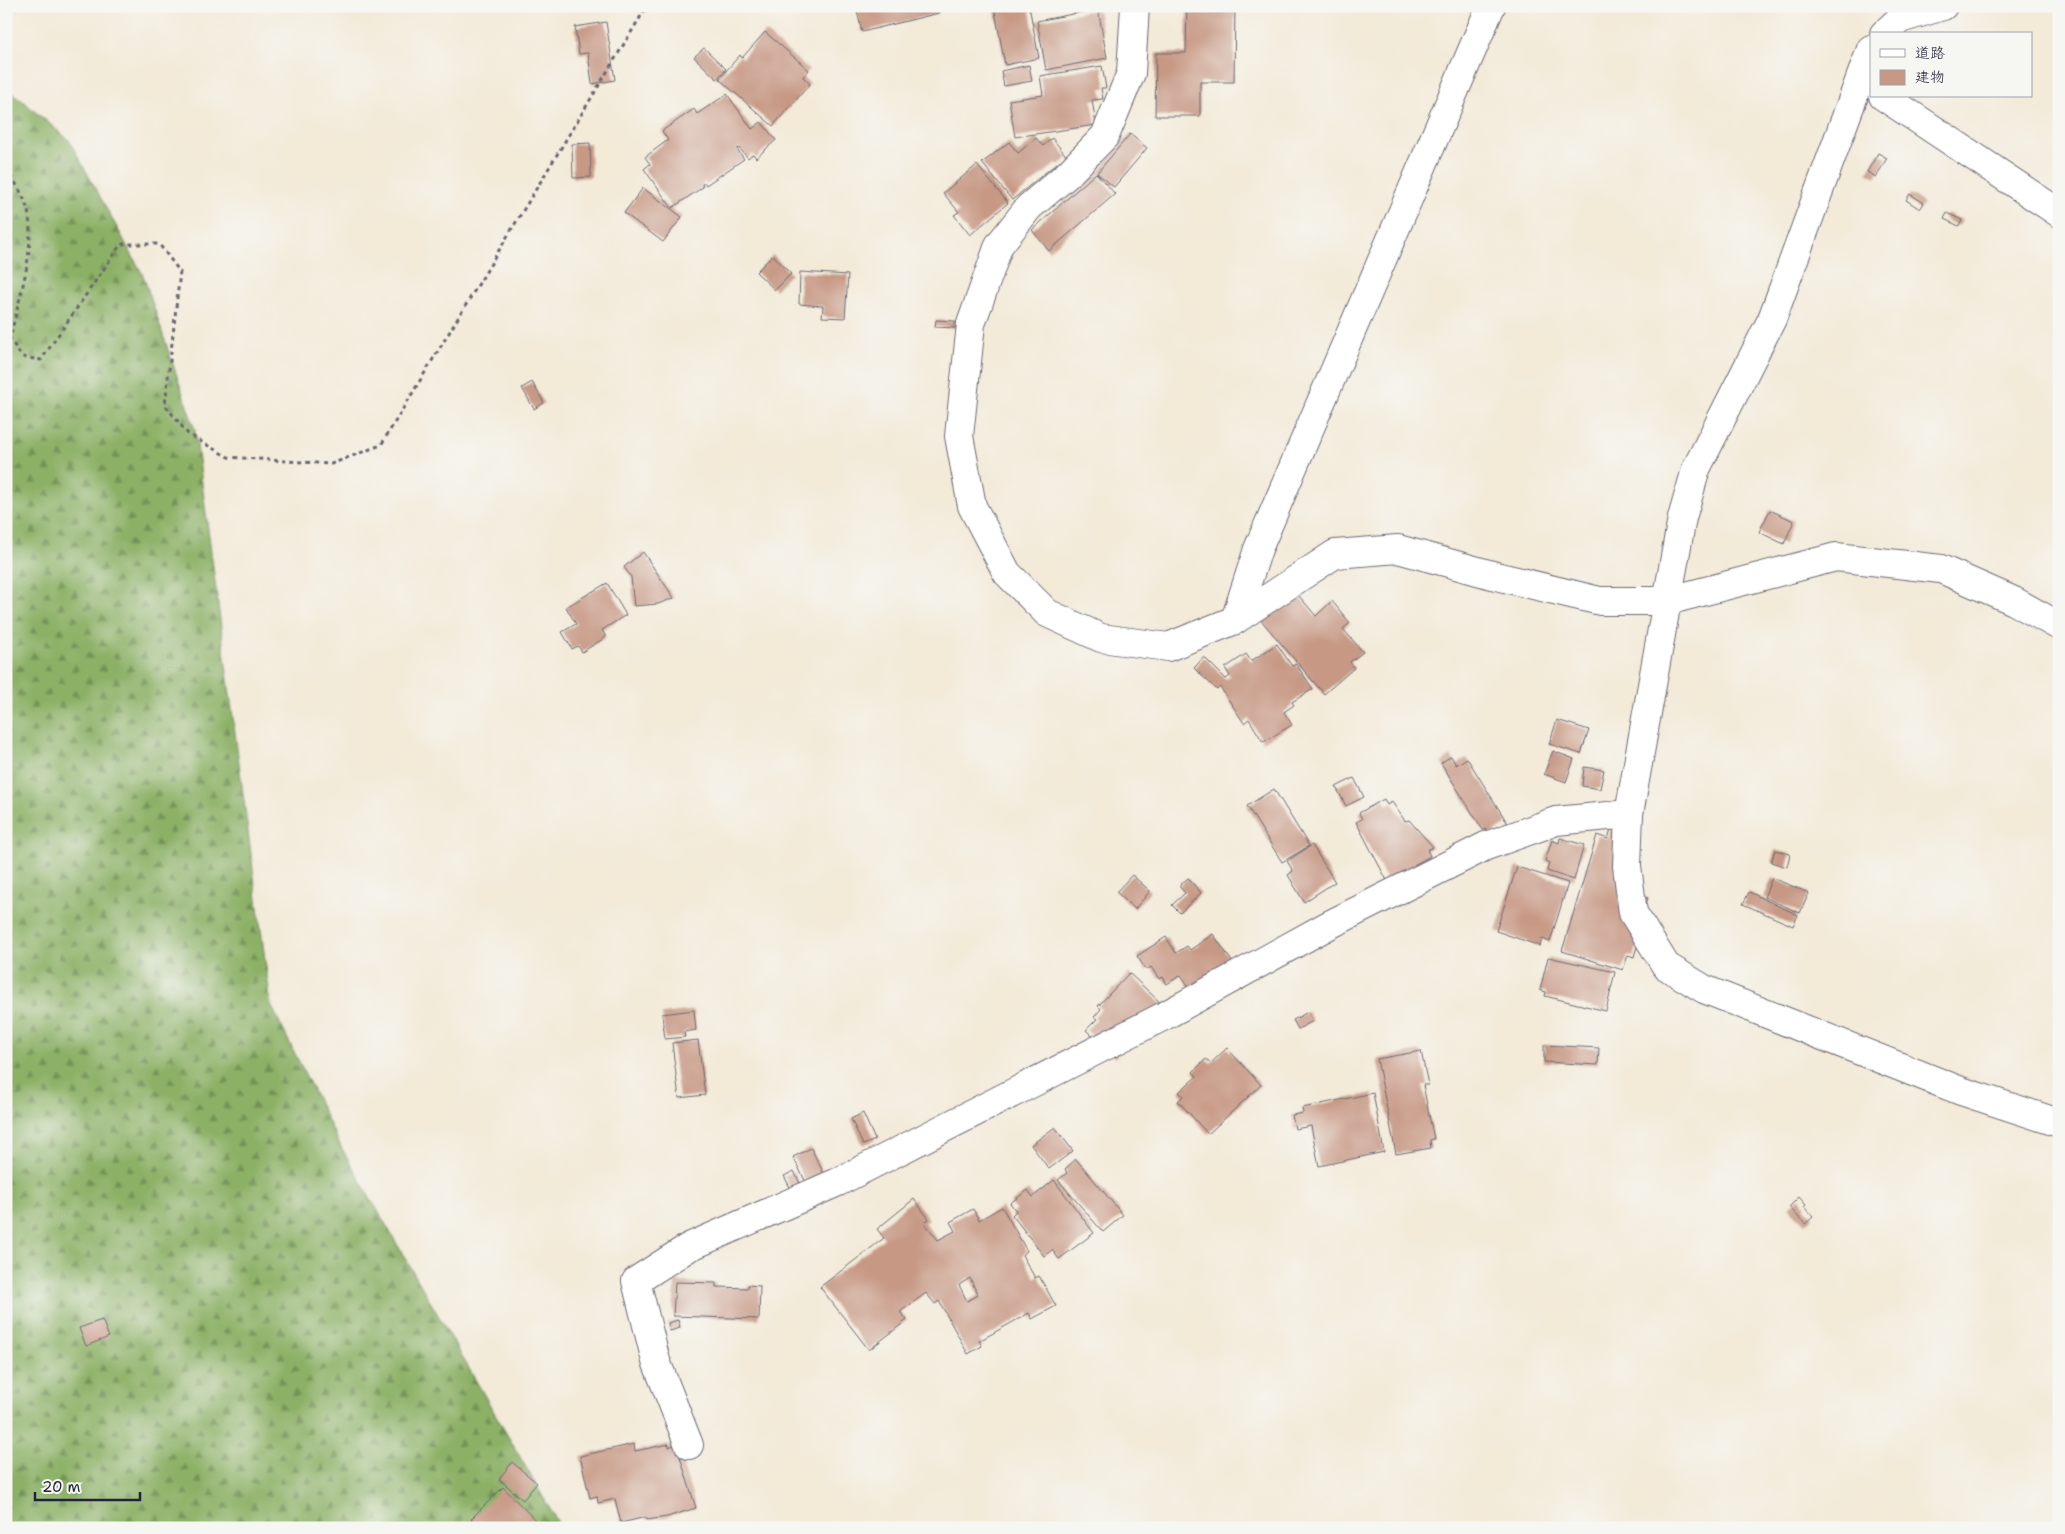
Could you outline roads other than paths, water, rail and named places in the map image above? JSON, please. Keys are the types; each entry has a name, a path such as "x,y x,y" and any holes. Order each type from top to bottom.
{"street":[{"path":"1135,6 1131,73 1105,136 1067,175 1029,207 999,245 971,324 959,436 972,506 1007,573 1047,613 1101,638 1168,647 1235,620 1335,554 1398,549 1496,576 1600,601 1667,602 1836,557 1940,569 2014,601 2059,626"},
{"path":"1235,620 1258,549 1492,6"},
{"path":"1886,32 1900,19 1943,6"},
{"path":"1870,55 1865,84 1772,319 1696,469 1682,518 1630,814 1627,866 1633,913 1666,966 1704,989 1961,1091 2059,1123"},
{"path":"1886,98 2059,213"},
{"path":"689,1445 656,1361 636,1281 689,1248 838,1182 1166,1015 1327,926 1486,846 1556,821 1630,814"}]}
